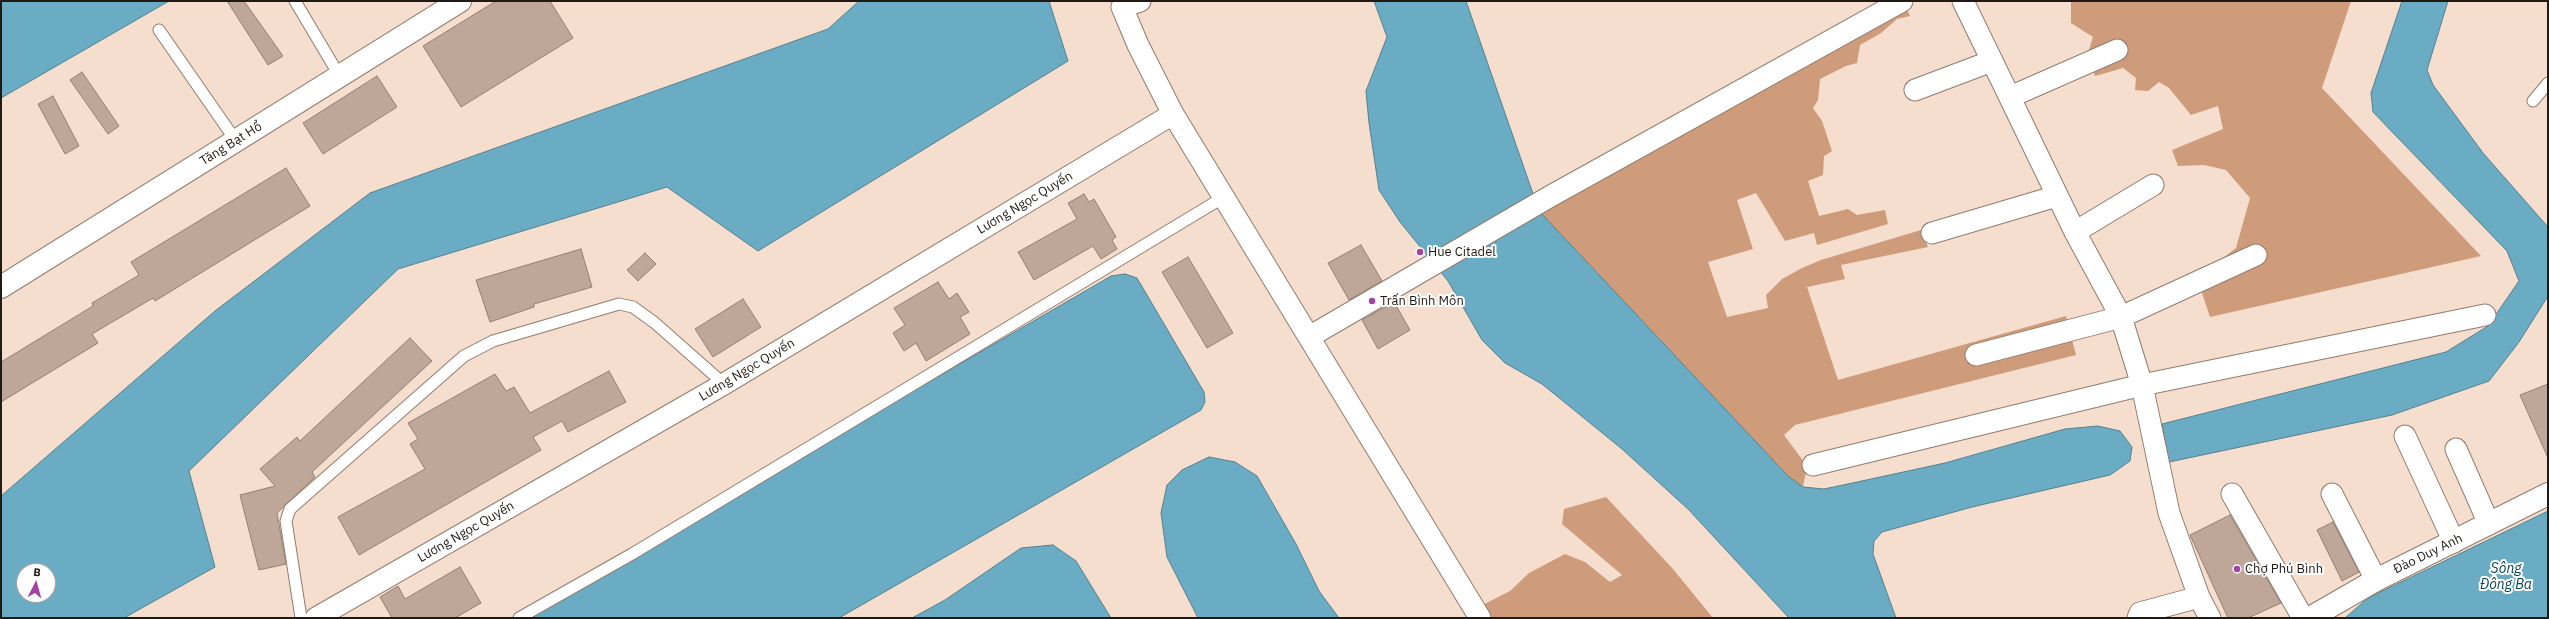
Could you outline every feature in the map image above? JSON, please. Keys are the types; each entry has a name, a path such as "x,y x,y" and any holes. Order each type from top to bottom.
{"main road":[{"name":"Tăng Bạt Hổ","path":"1,287 460,1"},
{"name":"Đào Duy Anh","path":"2310,618 2376,580 2548,494"}],"street":[{"path":"1140,1 1122,7 1138,45 1173,114 1480,618"},
{"path":"1309,337 1548,198 1902,1"},
{"path":"1963,1 2057,196 2121,317 2142,385 2169,513 2199,597 2210,618"},
{"path":"2010,97 2117,50"},
{"path":"1915,90 1992,61"},
{"name":"Lương Ngọc Quyến","path":"316,618 724,384 1173,114"},
{"path":"2075,232 2153,185"},
{"path":"1932,234 2057,196"},
{"path":"1976,355 2121,317 2256,254"},
{"path":"1812,466 2142,385 2485,315"},
{"path":"2405,436 2454,542"},
{"path":"2456,449 2490,524"},
{"path":"2232,494 2303,618"},
{"path":"2332,494 2376,580"},
{"path":"2138,618 2140,613 2199,597"}],"lane":[{"path":"295,1 339,75"},
{"path":"159,30 236,141"},
{"path":"2532,101 2548,83"},
{"path":"519,618 632,554 1224,198"},
{"path":"301,618 286,520 290,509 464,356 493,341 619,304 632,307 655,323 724,384"}],"shaded area":[{"path":"2071,1 2351,1 2322,88 2481,256 2210,317 2197,278 2236,248 2250,198 2226,170 2204,165 2178,166 2172,150 2223,129 2218,106 2191,115 2169,88 2159,82 2148,91 2135,90 2136,78 2123,68 2095,76 2087,56 2093,37 2071,23"},
{"path":"1904,3 1910,16 1897,19 1881,33 1860,45 1857,63 1846,66 1820,79 1818,100 1813,108 1822,121 1832,151 1824,156 1823,175 1808,181 1819,216 1848,209 1857,215 1885,210 1888,224 1817,245 1814,233 1785,241 1756,193 1737,200 1753,249 1708,262 1727,317 1768,308 1766,295 1782,279 1802,268 1821,260 1921,230 1928,247 1841,265 1845,279 1807,287 1838,380 2066,316 2076,355 1795,425 1784,435 1807,466 1803,487 1788,476 1539,211"},
{"path":"1606,497 1673,569 1713,618 1476,618 1473,610 1510,591 1529,573 1565,554 1585,562 1610,582 1622,575 1562,524 1564,509"}],"water":[{"path":"1,1 169,1 1,98"},
{"path":"859,1 1049,1 1068,61 758,251 667,187 398,269 189,471 215,567 124,618 1,618 1,496 215,311 370,193 828,29"},
{"path":"1374,1 1466,1 1539,211 1788,476 1803,487 1824,489 1945,463 2065,429 2098,426 2120,431 2132,447 2130,461 2110,475 1972,507 1882,532 1874,541 1873,554 1896,618 1789,618 1688,509 1622,449 1542,384 1505,363 1482,340 1448,281 1400,222 1379,190 1369,123 1366,91 1387,37"},
{"path":"2402,1 2448,1 2427,70 2433,85 2483,153 2548,227 2548,296 2519,342 2489,381 2392,415 2169,462 2162,424 2446,352 2488,326 2519,281 2507,251 2373,112 2371,93"},
{"path":"1125,274 1137,278 1204,392 1205,402 1201,410 839,618 523,618 1111,276"},
{"path":"1209,457 1235,462 1257,476 1296,544 1319,591 1339,618 1198,618 1167,557 1161,513 1167,485 1182,470"},
{"name":"Sông Đông Ba","path":"2548,511 2548,618 2345,618 2368,598"},
{"path":"1053,545 1076,561 1111,618 912,618 945,600 1021,548"}],"building":[{"path":"227,1 244,1 283,56 268,65"},
{"path":"496,1 550,1 573,38 461,107 423,46"},
{"path":"82,72 119,126 108,134 70,80"},
{"path":"377,76 397,107 323,154 303,123"},
{"path":"53,96 79,146 65,154 38,104"},
{"path":"286,168 310,206 155,301 153,298 92,334 98,343 1,402 1,362 93,306 92,303 139,275 131,262"},
{"path":"1084,194 1089,202 1094,199 1116,237 1112,240 1117,249 1101,259 1093,246 1034,280 1018,252 1077,219 1068,203"},
{"path":"1361,245 1382,281 1349,300 1328,263"},
{"path":"581,249 592,287 534,304 534,307 490,322 476,280"},
{"path":"645,253 656,264 638,281 627,270"},
{"path":"1188,257 1233,333 1207,348 1162,272"},
{"path":"938,282 949,299 957,293 969,312 960,317 970,334 926,361 916,343 904,351 893,333 905,325 894,308"},
{"path":"743,299 761,327 713,357 695,329"},
{"path":"1394,302 1410,330 1378,349 1362,320"},
{"path":"410,338 432,361 312,472 315,477 277,513 286,564 259,570 240,495 275,486 260,469 297,437 300,441"},
{"path":"609,371 626,402 568,432 562,421 533,437 541,450 359,555 338,517 425,469 410,444 418,439 408,423 495,374 506,391 514,387 530,413"},
{"path":"2548,384 2548,458 2520,395"},
{"name":"Chợ Phú Bình","path":"2230,515 2281,603 2248,618 2228,618 2190,535"},
{"path":"2333,522 2359,572 2342,581 2317,530"},
{"path":"460,567 481,603 455,618 392,618 380,597 398,586 405,599"}],"place":[{"name":"Hue Citadel","path":"1420,252"},
{"name":"Trấn Bình Môn","path":"1372,301"},
{"name":"Chợ Phú Bình","path":"2237,569"}]}
